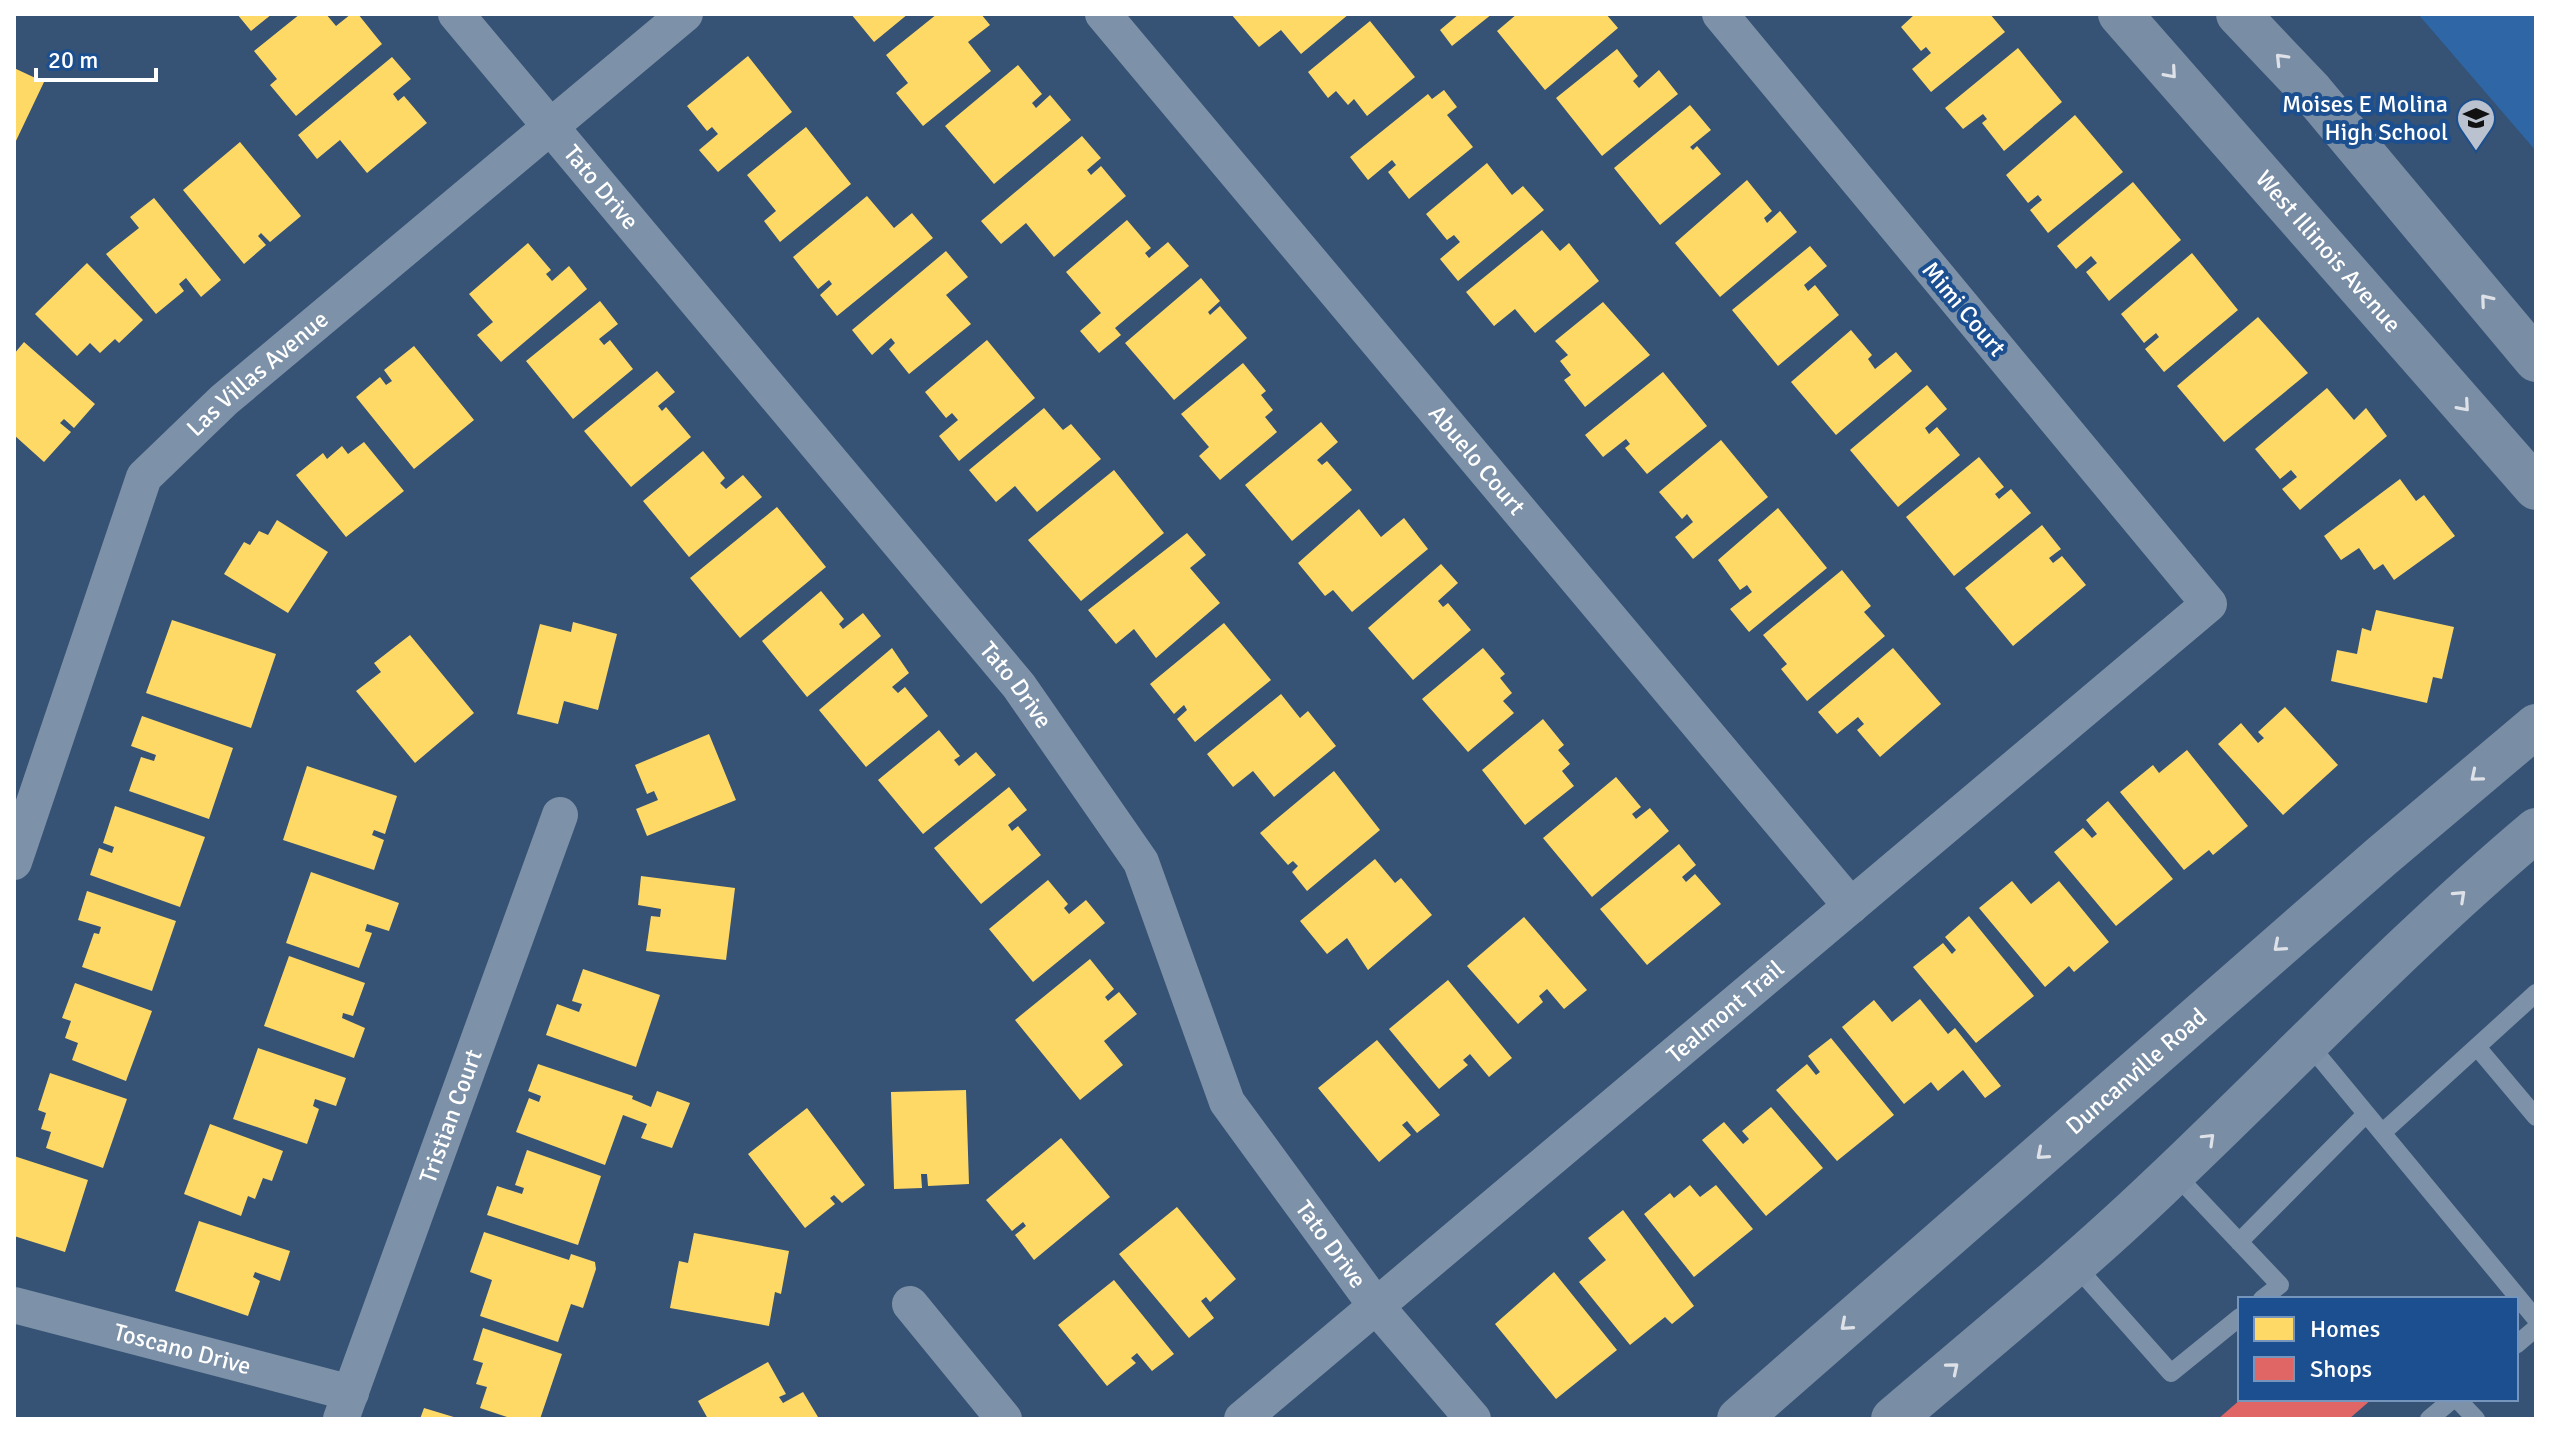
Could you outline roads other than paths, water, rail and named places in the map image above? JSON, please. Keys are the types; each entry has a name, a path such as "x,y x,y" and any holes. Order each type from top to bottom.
{"main road":[{"name":"West Illinois Avenue","path":"2120,14 2536,488"},
{"path":"2238,14 2312,92 2536,360"},
{"name":"Duncanville Road","path":"1739,1419 2382,856 2536,726"},
{"path":"1893,1419 2075,1265 2174,1173 2402,949 2532,840"}],"street":[{"name":"Tato Drive","path":"456,14 1019,686 1141,862 1227,1102 1376,1306 1473,1419"},
{"name":"Las Villas Avenue","path":"14,862 144,477 224,400 685,14"},
{"name":"Abuelo Court","path":"1103,14 1851,906"},
{"name":"Mimi Court","path":"1720,14 2209,604"},
{"name":"Tealmont Trail","path":"1242,1419 2209,604"},
{"name":"Tristian Court","path":"346,1406 560,815"},
{"path":"910,1304 1004,1419"},
{"name":"Toscano Drive","path":"14,1305 346,1406"}],"lane":[{"path":"2382,1133 2536,993"},
{"path":"2307,1042 2518,1297"},
{"path":"2477,1047 2536,1117"},
{"path":"2239,1242 2366,1114"},
{"path":"2174,1173 2280,1285 2265,1297"},
{"path":"2075,1265 2171,1373 2238,1319"},
{"path":"2518,1297 2536,1319"},
{"path":"2518,1343 2536,1328"},
{"path":"2429,1419 2452,1401"},
{"path":"2457,1401 2476,1419"}],"place":[{"name":"Moises E Molina High School","path":"2476,152"}]}
